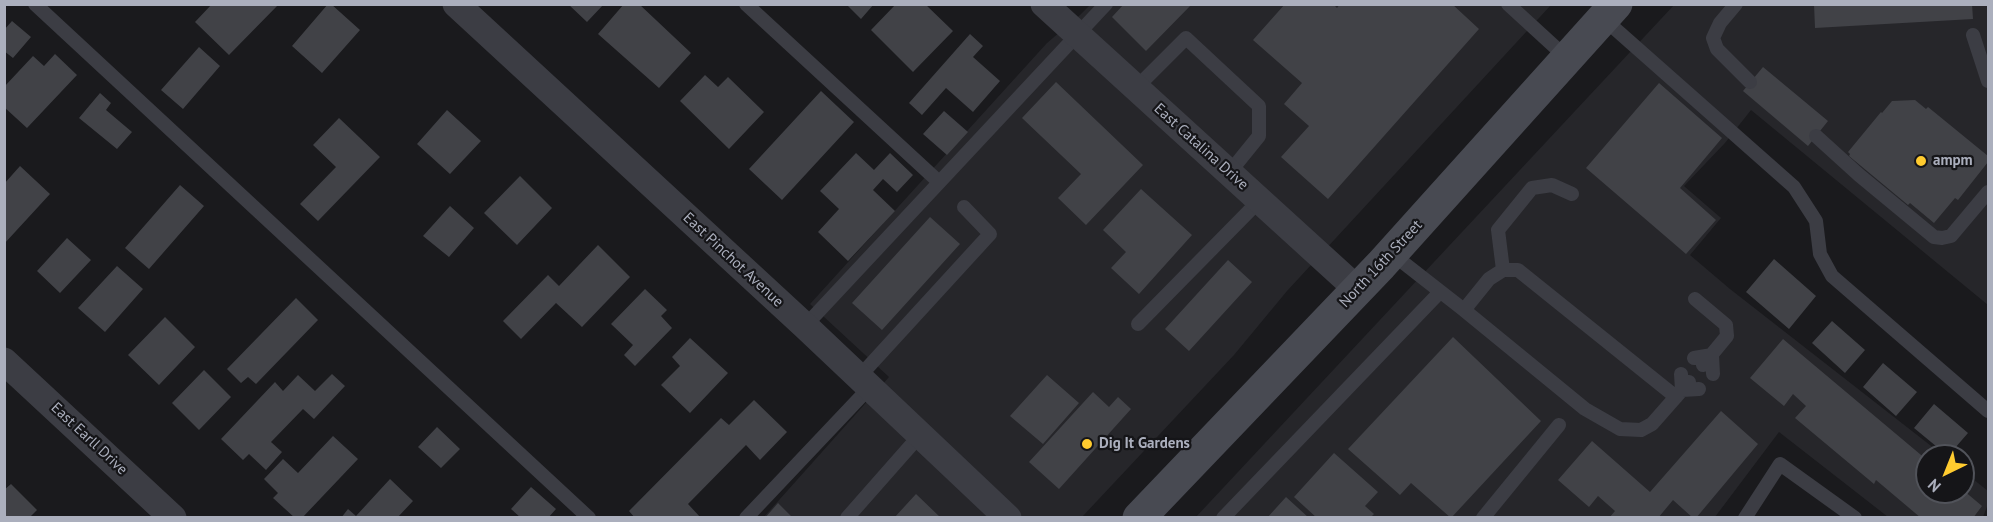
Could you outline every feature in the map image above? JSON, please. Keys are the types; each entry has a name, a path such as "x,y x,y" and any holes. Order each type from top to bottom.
{"main road":[{"name":"North 16th Street","path":"1139,518 1358,290 1610,12"}],"street":[{"name":"East Pinchot Avenue","path":"456,4 921,434 1008,518"},
{"name":"East Catalina Drive","path":"1044,4 1358,290"},
{"name":"East Earll Drive","path":"4,361 173,518"}],"lane":[{"path":"35,4 589,518"},
{"path":"746,4 939,182"},
{"path":"805,326 1106,4"},
{"path":"1508,4 1568,59"},
{"path":"1736,4 1720,23 1713,39 1717,49 1750,82"},
{"path":"1610,12 1794,188 1816,221 1820,254 1832,276 1989,411"},
{"path":"1973,35 1989,81"},
{"path":"1136,88 1186,38 1258,106 1259,136 1229,173"},
{"path":"1816,136 1934,237 1951,236 1989,192"},
{"path":"1503,270 1498,230 1532,188 1552,185 1572,194"},
{"path":"1138,324 1259,201"},
{"path":"746,518 990,234 964,207"},
{"path":"1391,253 1585,408 1620,429 1641,430 1652,424 1685,386 1518,270 1503,270 1489,279 1464,310"},
{"path":"1223,518 1440,292"},
{"path":"1695,299 1726,325 1727,336 1706,363"},
{"path":"1483,518 1559,424"},
{"path":"851,516 921,434"},
{"path":"1745,518 1780,464 1855,518"}],"shaded area":[{"path":"1090,5 1551,5 1287,291 1234,355 1082,517 763,518 889,377 810,304 1047,43"},
{"path":"1674,5 1988,5 1988,305 1751,110 1725,143 1684,186 1721,218 1690,255 1730,289 1929,444 1915,444 1915,504 1975,504 1975,481 1988,491 1988,504 1983,517 1888,517 1779,432 1715,517 1195,518"}],"building":[{"path":"212,4 279,4 229,55 195,22"},
{"path":"328,4 331,4 360,30 322,73 292,46"},
{"path":"568,4 604,4 587,22"},
{"path":"624,4 639,4 691,53 659,88 598,34"},
{"path":"846,4 874,4 861,19"},
{"path":"896,4 925,4 953,31 913,72 871,30"},
{"path":"1124,4 1192,4 1146,51 1112,17"},
{"path":"1285,4 1333,4 1337,8 1340,4 1375,4 1376,6 1378,4 1452,4 1479,29 1328,199 1281,157 1309,126 1284,104 1302,83 1253,40"},
{"path":"1814,4 1972,4 1973,19 1815,28"},
{"path":"12,21 31,37 13,58 4,51 4,30"},
{"path":"970,34 983,46 973,57 1000,81 973,112 946,88 922,115 909,103"},
{"path":"199,47 220,66 183,109 161,90"},
{"path":"55,54 77,75 27,128 4,107 4,87 33,56 44,66"},
{"path":"1763,67 1828,121 1808,146 1743,91"},
{"path":"705,75 718,87 728,77 764,112 729,149 680,101"},
{"path":"1056,82 1143,165 1086,225 1058,198 1081,174 1022,118"},
{"path":"1659,83 1722,138 1680,188 1716,220 1686,254 1586,168"},
{"path":"821,91 854,122 782,200 749,169"},
{"path":"100,93 111,103 106,110 132,132 117,149 79,118"},
{"name":"ampm","path":"1915,100 1926,109 1928,107 1988,156 1988,162 1958,200 1955,198 1934,223 1910,203 1908,205 1849,156 1848,152 1892,101"},
{"path":"447,110 481,141 450,174 417,144"},
{"path":"944,111 968,132 947,155 923,134"},
{"path":"339,118 380,157 318,221 300,204 336,167 313,145"},
{"path":"856,153 874,170 890,153 913,175 897,192 883,179 873,190 895,211 848,261 818,232 839,209 820,191"},
{"path":"20,166 50,194 4,244 4,184"},
{"path":"520,176 552,208 517,245 484,213"},
{"path":"180,185 204,206 149,269 125,248"},
{"path":"1141,189 1192,235 1139,294 1111,268 1126,252 1103,230"},
{"path":"450,206 474,228 449,257 423,236"},
{"path":"930,217 960,244 882,330 852,303"},
{"path":"67,238 91,260 60,293 37,271"},
{"path":"598,245 630,277 582,327 556,303 521,339 503,321 548,275 559,286"},
{"path":"1774,259 1816,296 1789,329 1746,292"},
{"path":"1228,260 1252,282 1189,351 1165,329"},
{"path":"117,266 143,289 105,332 78,308"},
{"path":"645,289 667,310 661,316 672,328 635,366 624,355 633,345 611,324"},
{"path":"296,298 318,320 256,384 248,377 241,383 227,369"},
{"path":"165,317 195,347 159,385 128,355"},
{"path":"1832,321 1865,350 1845,373 1812,343"},
{"path":"1453,337 1541,421 1451,518 1411,483 1400,495 1348,449"},
{"path":"690,338 728,373 690,413 661,385 680,366 672,357"},
{"path":"1783,339 1915,450 1915,504 1975,504 1975,500 1982,506 1973,518 1921,518 1876,480 1874,484 1795,418 1806,406 1793,394 1784,406 1750,378"},
{"path":"1883,363 1917,392 1896,416 1863,387"},
{"path":"204,370 231,397 199,430 172,403"},
{"path":"332,374 345,386 314,419 303,409 271,442 282,452 266,470 249,454 243,460 221,439 275,382 283,391 298,375 315,391"},
{"path":"1047,375 1079,403 1043,444 1010,416"},
{"path":"1093,392 1109,407 1118,397 1131,409 1059,489 1029,462"},
{"path":"754,400 787,432 760,460 746,445 688,504 701,518 635,518 629,511 721,418 729,425"},
{"path":"1934,404 1968,433 1958,444 1933,444 1914,428"},
{"path":"1721,411 1758,444 1696,518 1693,518 1673,500 1658,518 1609,518 1615,511 1598,496 1589,507 1558,480 1592,441 1650,492"},
{"path":"437,427 460,449 441,468 418,447"},
{"path":"333,436 358,459 302,518 295,518 273,498 278,493 264,479 283,459 298,473"},
{"path":"1334,453 1378,492 1365,506 1374,514 1370,518 1317,518 1294,497"},
{"path":"390,479 413,501 397,518 341,518 348,509 356,516"},
{"path":"11,484 37,510 29,518 4,518 4,490"},
{"path":"531,487 556,509 548,518 521,518 511,509"},
{"path":"916,494 941,518 894,518"},
{"path":"1286,497 1309,518 1267,518"},
{"path":"778,503 793,518 765,518"}],"place":[{"name":"ampm","path":"1921,161"},
{"name":"Dig It Gardens","path":"1087,444"}]}
